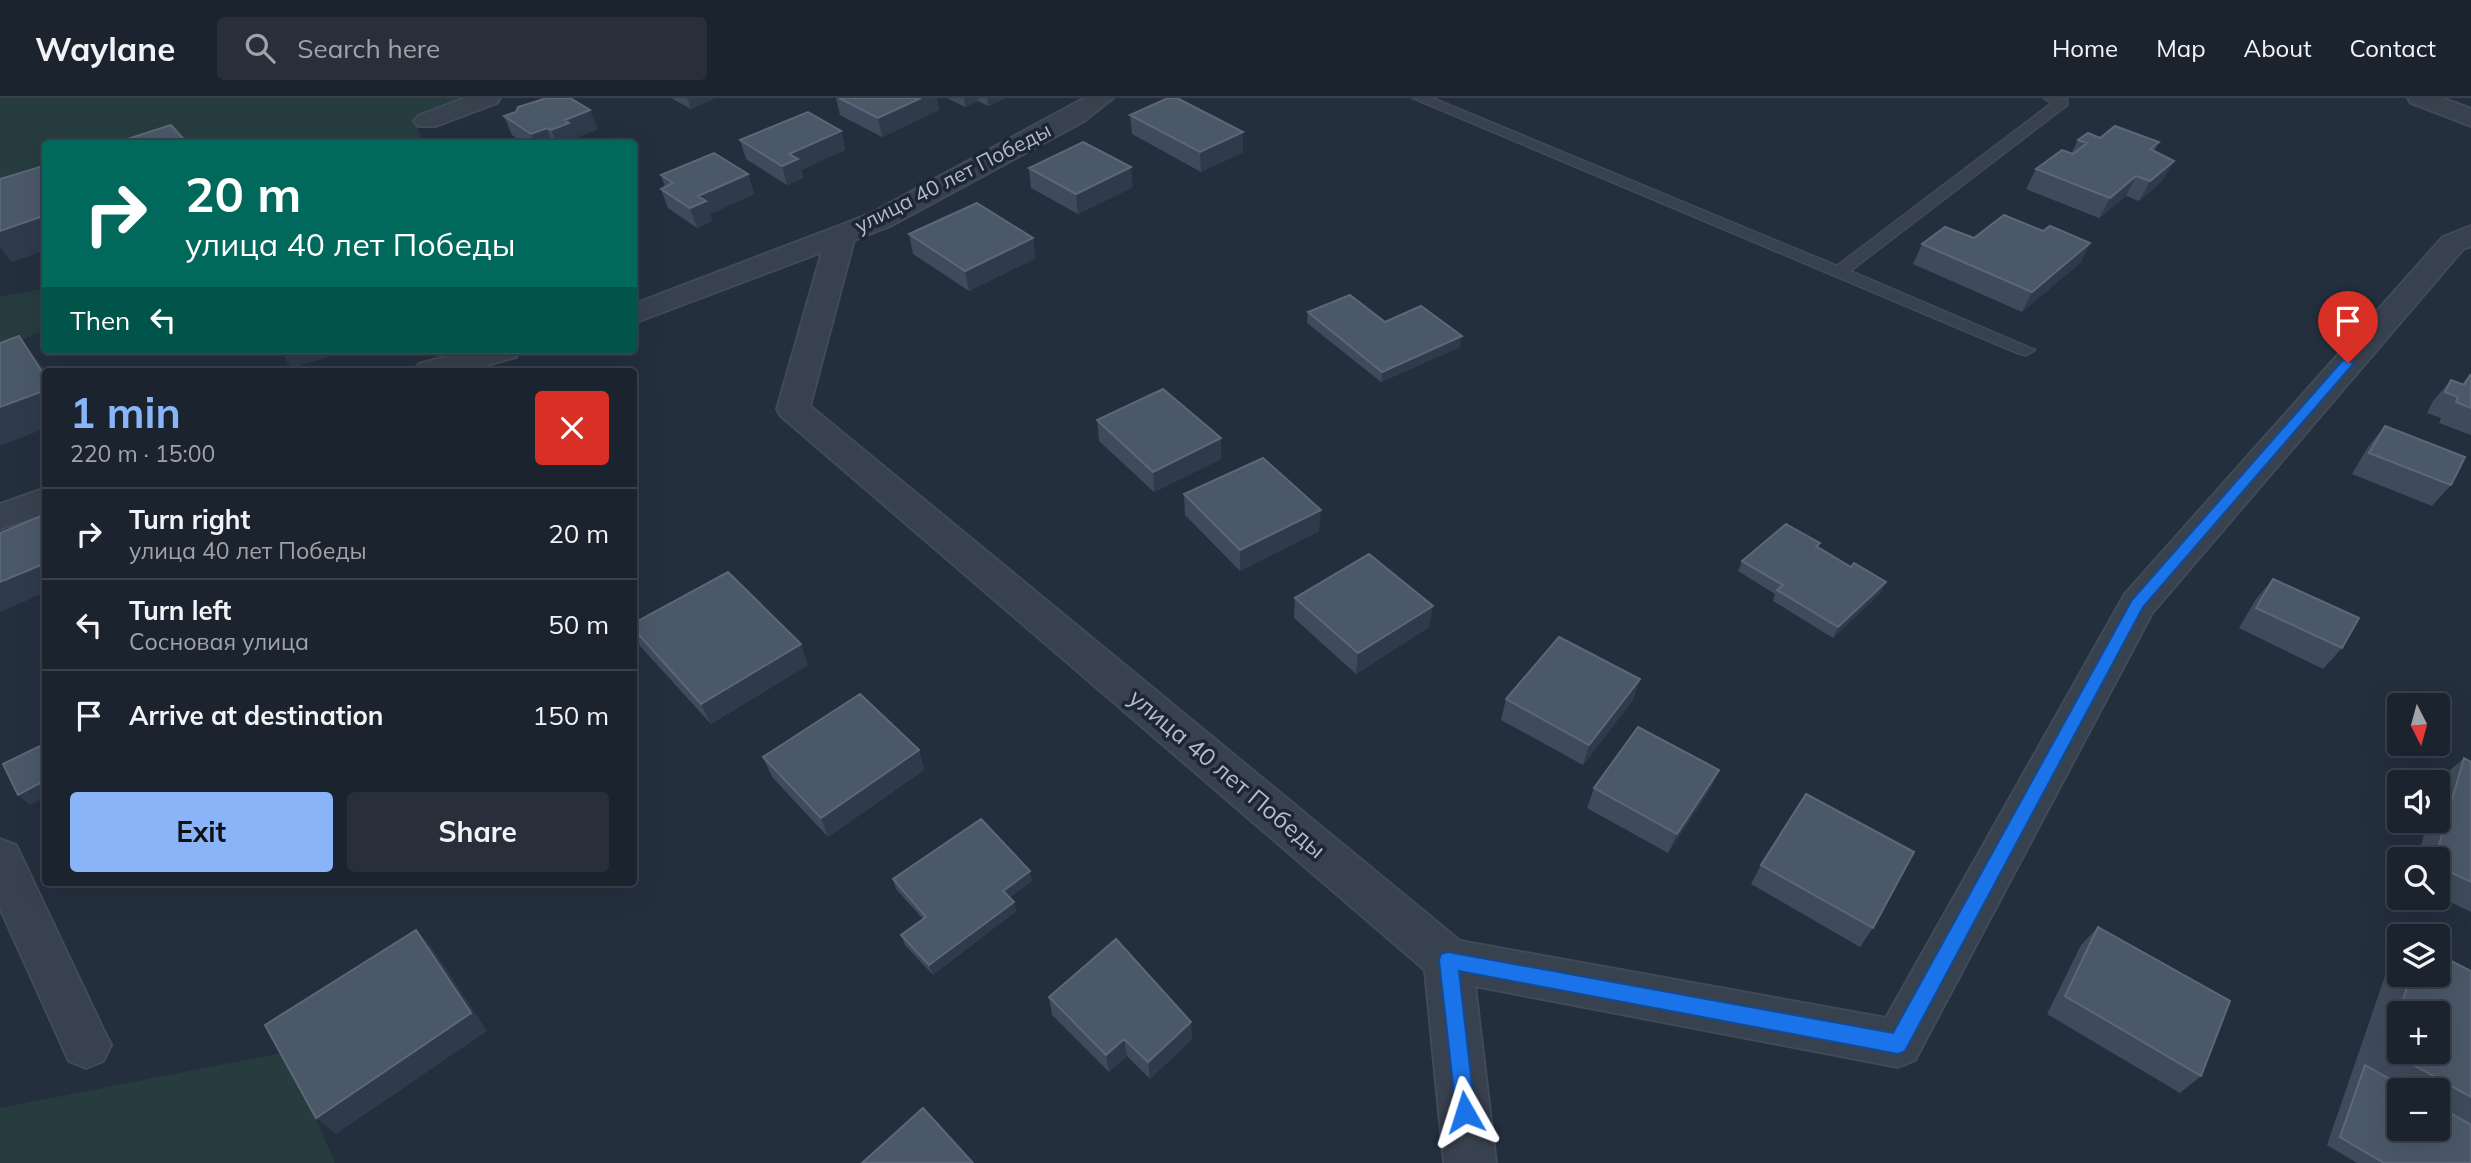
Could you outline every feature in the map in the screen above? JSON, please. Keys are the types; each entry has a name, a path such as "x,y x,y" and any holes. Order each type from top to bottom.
{"street":[{"path":"427,121 488,98"},
{"name":"улица 40 лет Победы","path":"637,313 880,220 1075,116 1101,98"},
{"path":"2420,98 2471,118"},
{"name":"улица 40 лет Победы","path":"841,235 793,409 1448,960 1898,1044 2138,604 2453,243 2471,235"},
{"path":"441,368 491,354"},
{"path":"0,517 42,501"},
{"path":"0,858 86,1045"},
{"path":"1448,960 1470,1163"}],"lane":[{"path":"1420,98 2026,350"},
{"path":"1839,272 2062,102 2051,98"}],"green space":[{"path":"0,98 462,98 414,116 422,140 42,140 42,180 0,192"},
{"path":"42,289 42,331 0,349 0,297"},
{"path":"287,1052 335,1163 0,1163 0,1108"}],"building":[{"path":"547,98 570,98 590,110 565,120 569,123 531,134 504,116 516,112 518,107"},
{"path":"839,98 921,98 878,118"},
{"path":"1168,98 1177,98 1243,132 1200,152 1130,115"},
{"path":"808,112 841,131 789,154 798,159 782,166 740,140"},
{"path":"171,125 184,140 124,140"},
{"path":"2115,126 2159,142 2150,149 2174,161 2150,181 2136,176 2110,198 2036,169 2062,150 2073,154 2087,143 2078,140 2088,133 2100,138"},
{"path":"1083,142 1131,167 1076,194 1029,168"},
{"path":"714,153 748,174 698,196 706,201 690,208 661,189 673,183 661,175"},
{"path":"42,166 42,216 0,231 0,179"},
{"path":"977,203 1033,238 965,271 909,234"},
{"path":"2004,215 2043,231 2050,226 2090,243 2032,292 1922,244 1945,227 1974,238"},
{"path":"1350,295 1385,322 1421,306 1462,336 1382,372 1308,312"},
{"path":"19,336 42,372 42,391 0,407 0,343"},
{"path":"2470,375 2471,408 2456,402 2458,397 2445,392 2451,380 2464,385"},
{"path":"1163,389 1221,438 1153,472 1097,420"},
{"path":"2385,426 2465,457 2451,485 2369,453"},
{"path":"1263,458 1321,510 1240,550 1184,494"},
{"path":"42,516 42,565 0,582 0,533"},
{"path":"1786,524 1820,543 1816,546 1851,567 1854,563 1886,582 1838,627 1777,590 1783,585 1742,561"},
{"path":"1369,554 1433,606 1358,653 1295,598"},
{"path":"728,572 801,644 701,704 637,632 637,621"},
{"path":"2273,579 2359,618 2342,648 2256,608"},
{"path":"1559,637 1640,679 1589,745 1506,699"},
{"path":"860,694 919,750 821,818 763,757"},
{"path":"1638,727 1719,770 1677,834 1594,788"},
{"path":"42,745 42,782 18,795 3,764"},
{"path":"2464,758 2471,762 2471,882 2450,872 2450,847 2438,847 2442,833 2450,833 2450,807"},
{"path":"1806,794 1914,852 1873,928 1761,865"},
{"path":"981,819 1030,871 1003,891 1014,902 929,965 901,935 926,917 893,879"},
{"path":"2098,927 2230,1001 2201,1076 2065,996"},
{"path":"416,930 471,1013 316,1118 265,1025"},
{"path":"1116,939 1191,1022 1148,1062 1124,1039 1106,1055 1049,997"},
{"path":"2450,960 2471,971 2471,1097 2450,1085 2450,1078 2437,1078 2412,1064 2450,1064 2450,1001 2403,1001 2407,987 2450,987"},
{"path":"2365,1065 2388,1078 2387,1141 2450,1141 2450,1113 2471,1125 2471,1163 2384,1163 2340,1137"},
{"path":"923,1108 973,1163 862,1163"}],"route":[{"path":"1465,1112 1448,960 1898,1044 2138,604 2348,363"}]}
